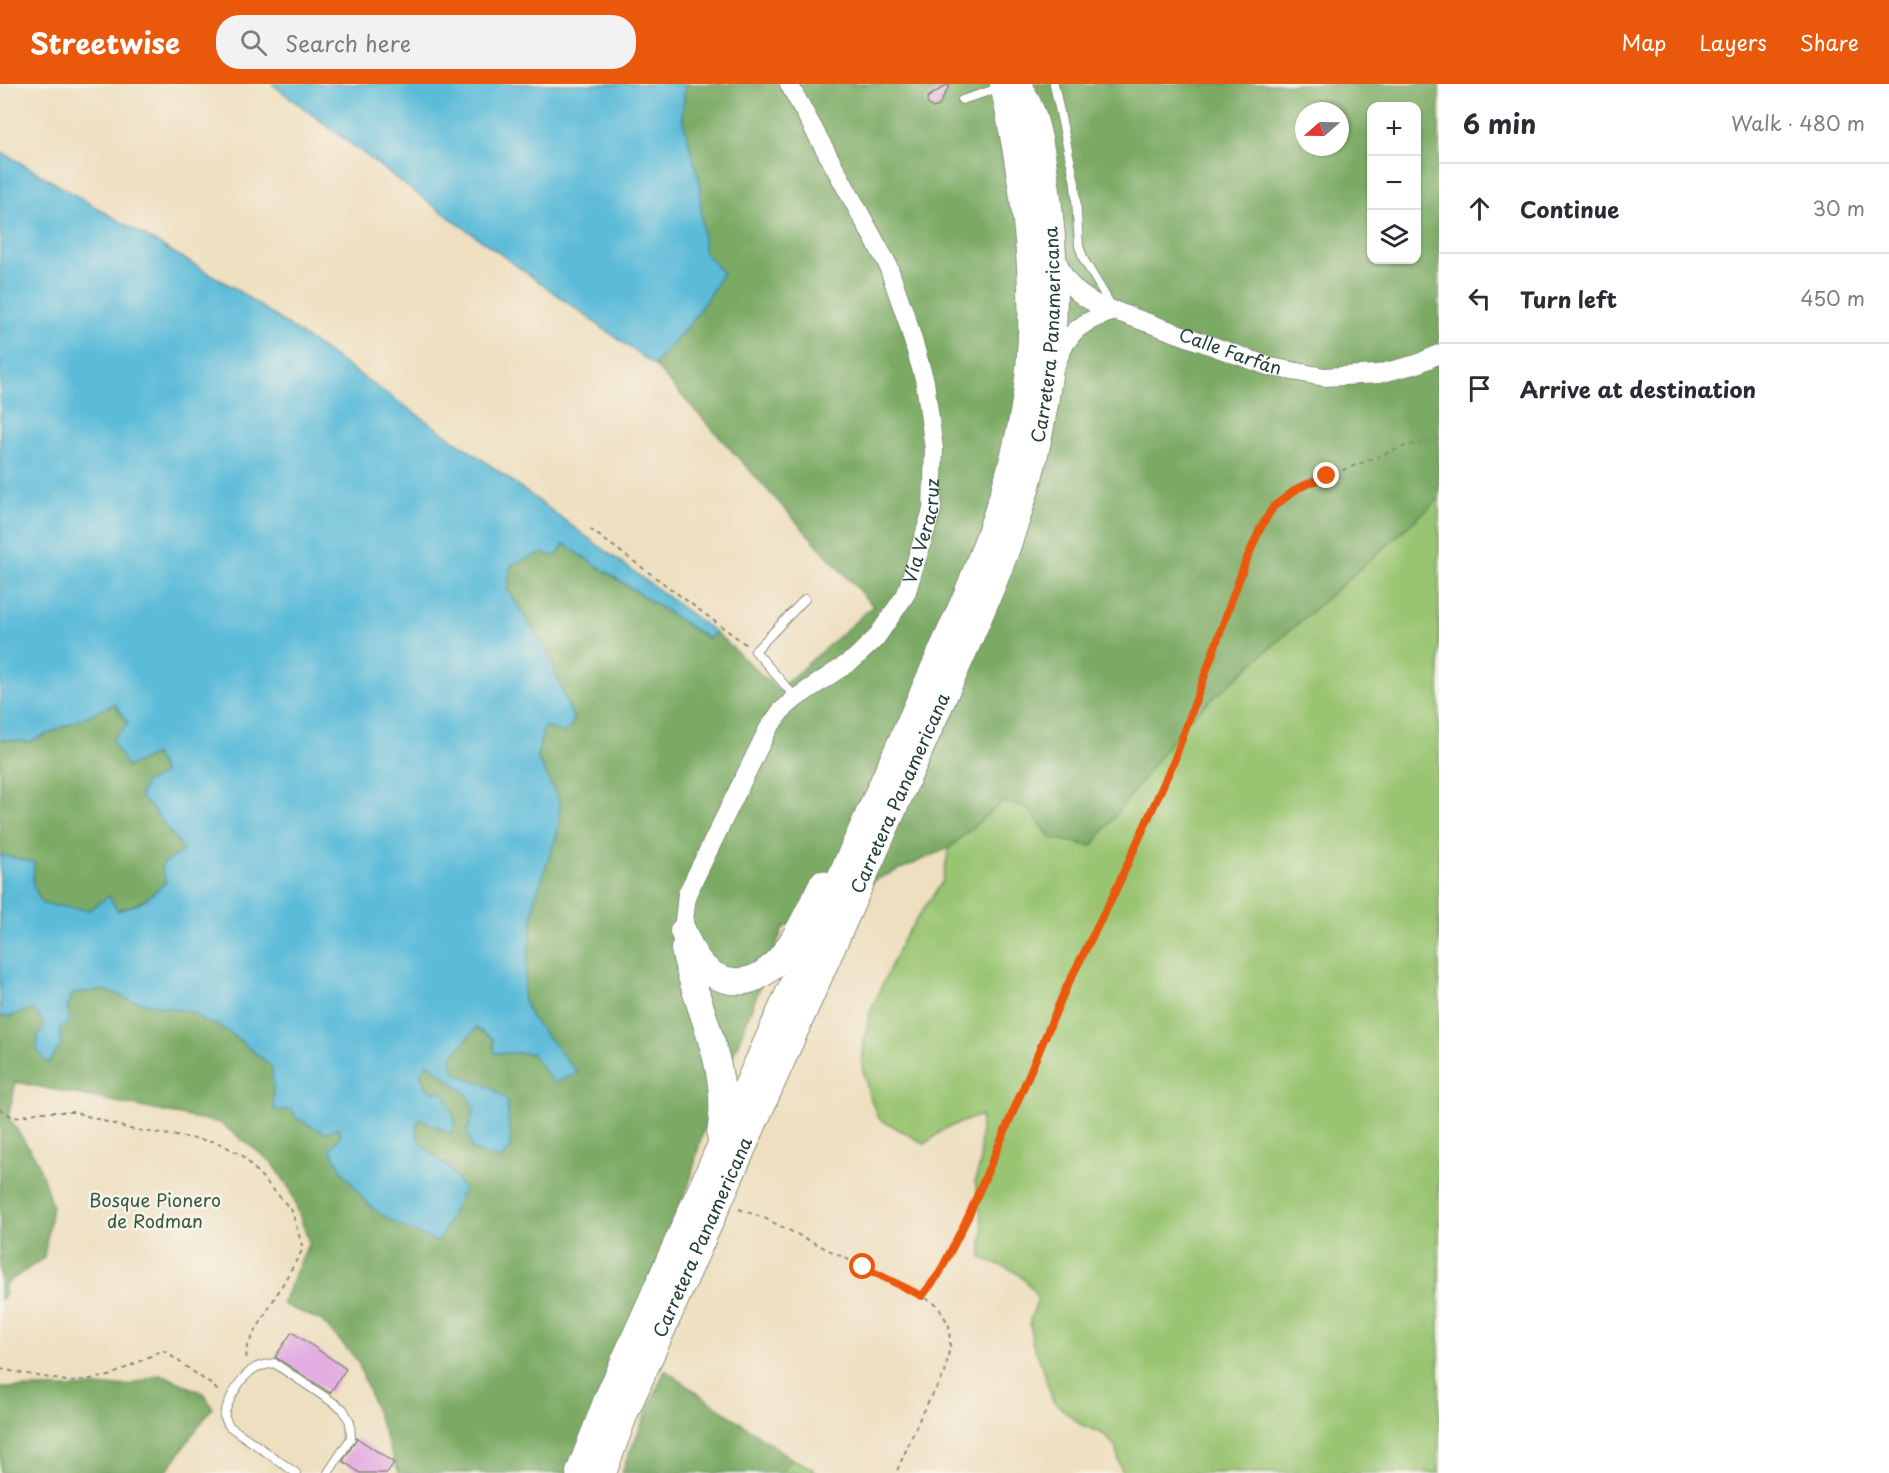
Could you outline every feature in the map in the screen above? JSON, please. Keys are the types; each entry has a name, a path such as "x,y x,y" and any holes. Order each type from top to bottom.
{"highway":[{"name":"Carretera Panamericana","path":"603,1473 625,1413 976,624 1013,531 1033,467 1048,391 1055,320 1054,249 1043,161 1032,113 1009,85"},
{"name":"Carretera Panamericana","path":"579,1473 608,1397 907,731 967,594 993,528 1018,436 1028,373 1030,320 1030,255 1009,85"},
{"path":"683,931 696,959 705,969 718,977 741,981 755,978 770,969 783,955 907,731"},
{"path":"683,931 688,969 715,1047 721,1077 723,1105 716,1156"}],"street":[{"name":"Vía Veracruz","path":"683,931 687,894 768,729 781,711 796,698 855,659 876,638 906,594 932,510 934,449 925,382 908,323 886,263 789,84"},
{"name":"Calle Farfán","path":"1054,249 1059,267 1068,283 1081,296 1097,306 1115,310 1271,367 1324,377 1378,374 1417,364 1439,354"},
{"path":"1048,391 1057,360 1067,338 1085,322 1115,310"}],"lane":[{"path":"1054,84 1075,183 1079,246 1084,260 1115,310"},
{"path":"962,100 1009,85"},
{"path":"796,698 755,651 805,599"},
{"path":"296,1473 229,1426 224,1416 228,1402 246,1376 257,1367 274,1363 343,1409 350,1422 351,1438 328,1473"}],"path":[{"path":"922,1296 939,1274 969,1215 1066,988 1113,896 1174,761 1245,563 1273,507 1298,488 1406,446 1439,438"},
{"path":"590,529 755,651"},
{"path":"0,1109 14,1118 40,1112 74,1112 130,1129 217,1142 242,1155 292,1211 303,1250 247,1346 246,1376"},
{"path":"719,1201 764,1218 937,1305 949,1325 950,1345 945,1373 923,1411 896,1473"},
{"path":"0,1369 72,1382 109,1376 163,1350 213,1386 228,1402"}],"green space":[{"path":"685,84 1439,84 1439,499 1186,722 1092,846 1051,838 1027,807 1002,802 949,848 875,880 783,928 701,1138 689,1184 571,1473 399,1473 357,1360 322,1321 282,1304 309,1242 291,1191 273,1163 220,1123 16,1082 8,1117 37,1160 52,1206 44,1258 5,1284 5,1296 0,1300 0,1016 8,1017 32,1009 42,1020 44,1030 61,1045 60,1029 73,993 106,990 129,1000 196,1013 204,1022 216,1024 236,1037 272,1067 293,1110 337,1126 341,1135 331,1149 350,1181 375,1210 405,1228 438,1241 463,1189 450,1169 423,1146 416,1131 420,1118 452,1134 455,1119 429,1090 420,1073 428,1063 469,1096 474,1109 467,1132 490,1087 457,1074 450,1059 476,1027 493,1039 494,1053 531,1053 554,1082 577,1073 530,1016 523,996 535,898 558,832 560,803 537,757 544,727 574,720 548,653 507,588 511,565 542,553 557,556 564,544 708,639 715,632 778,690 873,606 654,365 693,320 704,252 699,179 682,118"},
{"path":"1439,499 1439,1473 1122,1473 1116,1449 1105,1435 1080,1424 1053,1401 1032,1342 1030,1319 1038,1300 1028,1283 1015,1272 981,1258 983,1231 975,1181 980,1164 981,1115 944,1129 925,1144 878,1118 869,1095 862,1066 864,1039 870,1012 903,939 942,882 949,848 1002,801 1027,807 1051,838 1092,846 1186,722"},
{"path":"115,704 128,724 127,767 155,754 164,774 145,783 140,797 151,807 184,850 165,882 137,904 108,911 42,904 33,886 34,862 0,855 0,739 29,742"},
{"path":"665,1370 792,1459 781,1473 621,1473"},
{"path":"161,1374 205,1394 212,1408 165,1473 0,1473 0,1388 130,1385"},
{"path":"792,1459 812,1468 816,1473 781,1473"}],"water":[{"path":"272,84 685,84 682,118 699,179 704,252 723,273 693,320 654,365 402,183"},
{"path":"0,151 234,288 486,462 715,632 709,639 564,544 557,556 542,553 511,565 507,589 548,653 574,721 566,733 544,727 537,757 560,803 558,832 535,898 523,996 530,1016 578,1073 554,1083 531,1053 494,1053 493,1039 476,1028 450,1059 457,1074 490,1087 507,1100 511,1148 500,1160 472,1150 467,1132 474,1109 469,1096 428,1063 420,1074 429,1090 445,1093 455,1119 452,1134 420,1118 416,1131 423,1146 450,1169 464,1189 438,1242 397,1224 375,1210 350,1181 330,1149 341,1135 337,1127 325,1133 296,1118 292,1110 274,1110 272,1067 236,1037 216,1024 204,1022 196,1013 129,1000 106,990 73,993 67,1008 70,1021 60,1029 61,1045 48,1064 37,1050 38,1034 44,1030 42,1020 33,1009 8,1017 0,1016 0,855 34,862 33,885 42,904 89,910 109,896 118,911 141,903 166,882 161,865 184,850 151,807 140,797 145,783 164,774 155,754 127,767 112,740 128,724 115,704 29,742 0,739"}],"building":[{"path":"950,84 939,106 933,108 930,106 927,103 928,97"},
{"path":"292,1332 346,1369 330,1393 275,1357"},
{"path":"357,1438 394,1463 387,1473 360,1473 343,1461"}],"route":[{"path":"863,1267 922,1296 939,1274 969,1215 1066,988 1113,896 1174,761 1245,563 1260,529 1273,507 1298,488 1327,476"}],"park label":[{"name":"Bosque Pionero de Rodman","path":"155,1211"}]}
